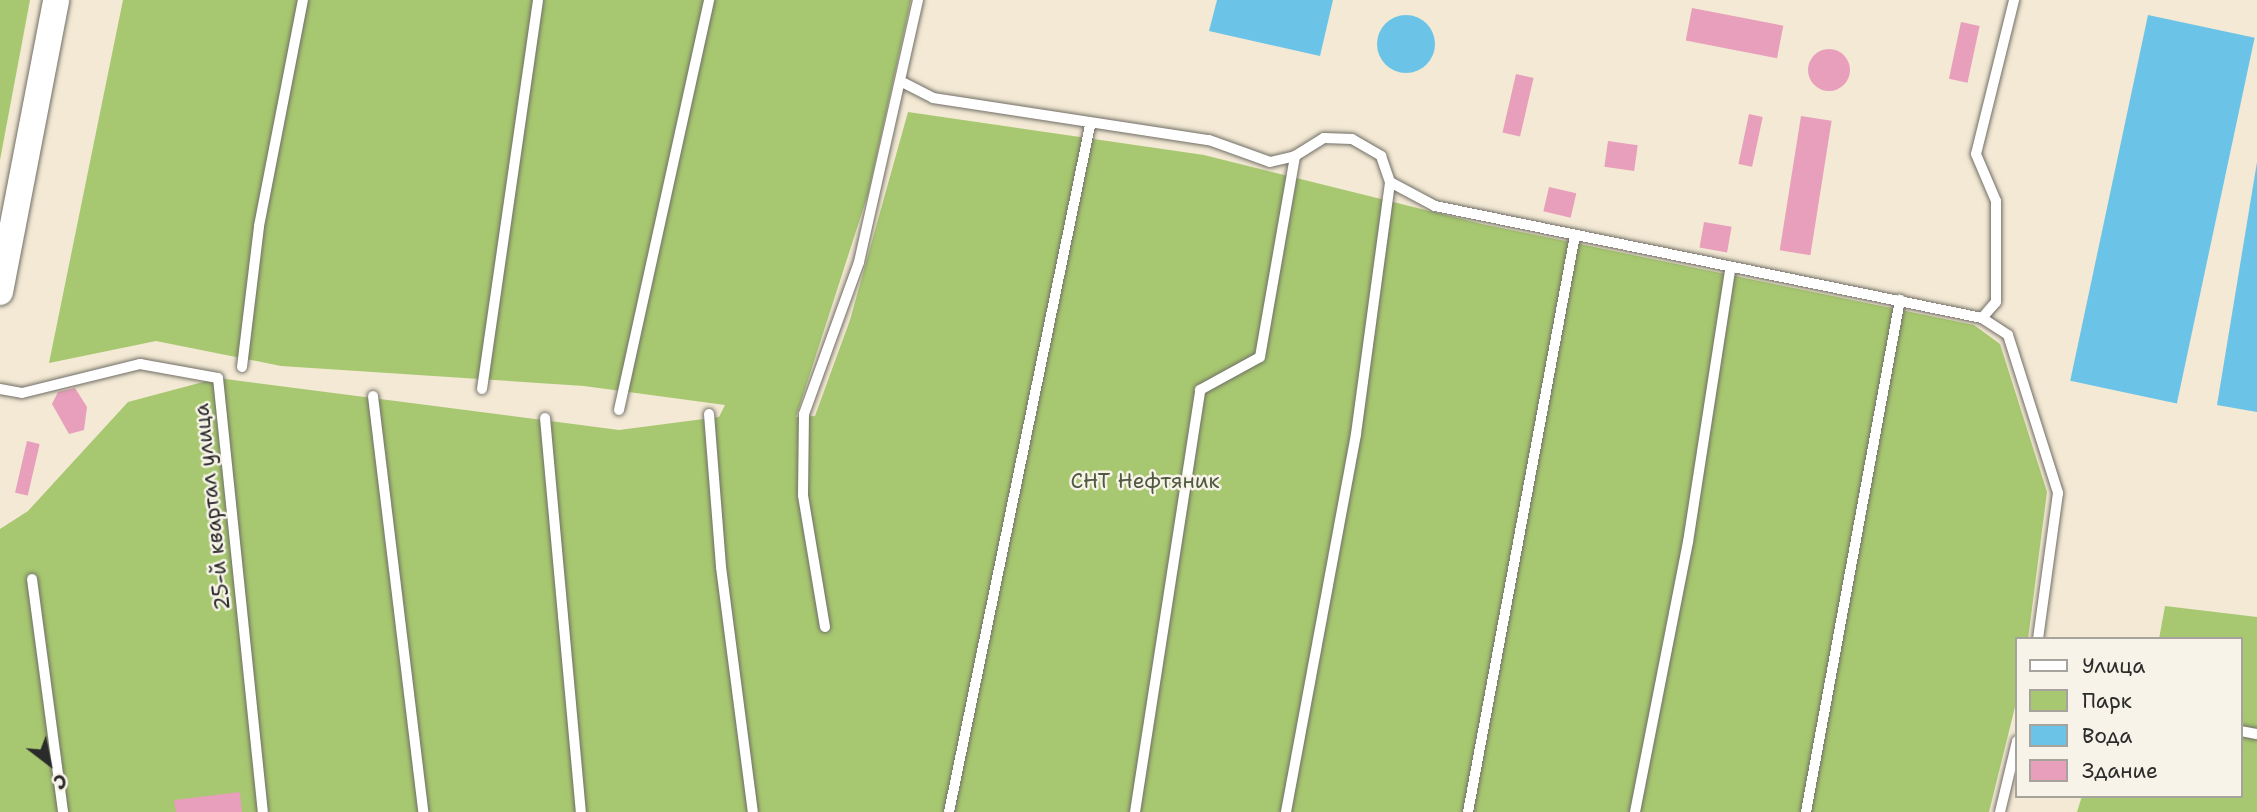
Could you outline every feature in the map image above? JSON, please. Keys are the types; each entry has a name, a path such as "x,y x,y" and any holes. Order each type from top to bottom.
{"street":[{"path":"0,292 56,0"}],"lane":[{"path":"242,367 259,226 303,0"},
{"path":"482,389 538,0"},
{"path":"619,410 709,0"},
{"path":"825,627 803,495 804,414 859,262 904,83 918,0"},
{"path":"1982,318 1996,302 1996,201 1976,154 2014,0"},
{"path":"904,83 933,98 1090,126 1209,140 1270,162 1296,156 1324,138 1352,139 1381,156 1390,182 1356,433 1286,812"},
{"path":"949,812 1090,126"},
{"path":"1135,812 1200,390 1260,357 1296,156"},
{"path":"1390,182 1436,206 1730,270 1900,300 1982,318 2008,335 2058,493 2038,637"},
{"path":"1468,812 1575,235"},
{"path":"1635,812 1688,542 1730,270"},
{"path":"1806,812 1900,300"},
{"name":"25-й квартал улица","path":"0,389 22,393 141,364 218,378 263,812"},
{"path":"373,396 423,812"},
{"path":"709,414 753,812"},
{"path":"545,418 581,812"},
{"path":"32,579 63,812"},
{"path":"2000,812 2016,745"}],"green space":[{"path":"0,0 30,0 0,160"},
{"name":"СНТ Нефтяник","path":"123,0 911,0 868,194 796,417 815,416 850,320 908,112 1204,155 1482,224 1974,325 2000,344 2047,492 2028,637 2016,637 2016,703 1989,812 0,812 0,529 28,511 128,402 218,378 619,430 719,417 725,405 584,386 281,366 156,341 49,363"},
{"path":"2165,606 2257,617 2257,812 2077,812 2081,798 2243,798 2243,637 2159,637"}],"water":[{"path":"1217,0 1333,0 1320,56 1209,31"},
{"path":"1406,15 1417,17 1430,28 1435,44 1433,55 1422,68 1406,73 1395,71 1382,60 1377,44 1379,33 1390,20"},
{"path":"2148,15 2255,38 2177,403 2070,381"},
{"path":"2257,162 2257,412 2217,405"}],"building":[{"path":"1692,8 1783,26 1777,58 1686,40"},
{"path":"1961,22 1980,26 1968,83 1949,79"},
{"path":"1829,49 1844,55 1850,70 1844,85 1829,91 1814,85 1808,70 1814,55"},
{"path":"1516,74 1534,78 1520,137 1503,132"},
{"path":"1749,114 1763,117 1752,167 1738,164"},
{"path":"1801,116 1832,121 1810,255 1780,250"},
{"path":"1608,141 1638,145 1634,171 1604,167"},
{"path":"1549,187 1576,193 1571,218 1543,211"},
{"path":"1704,222 1732,227 1727,252 1699,248"},
{"path":"75,388 87,407 84,430 69,434 52,404 58,392"},
{"path":"27,441 40,444 28,496 15,493"},
{"path":"240,792 242,812 176,812 174,800"}]}
